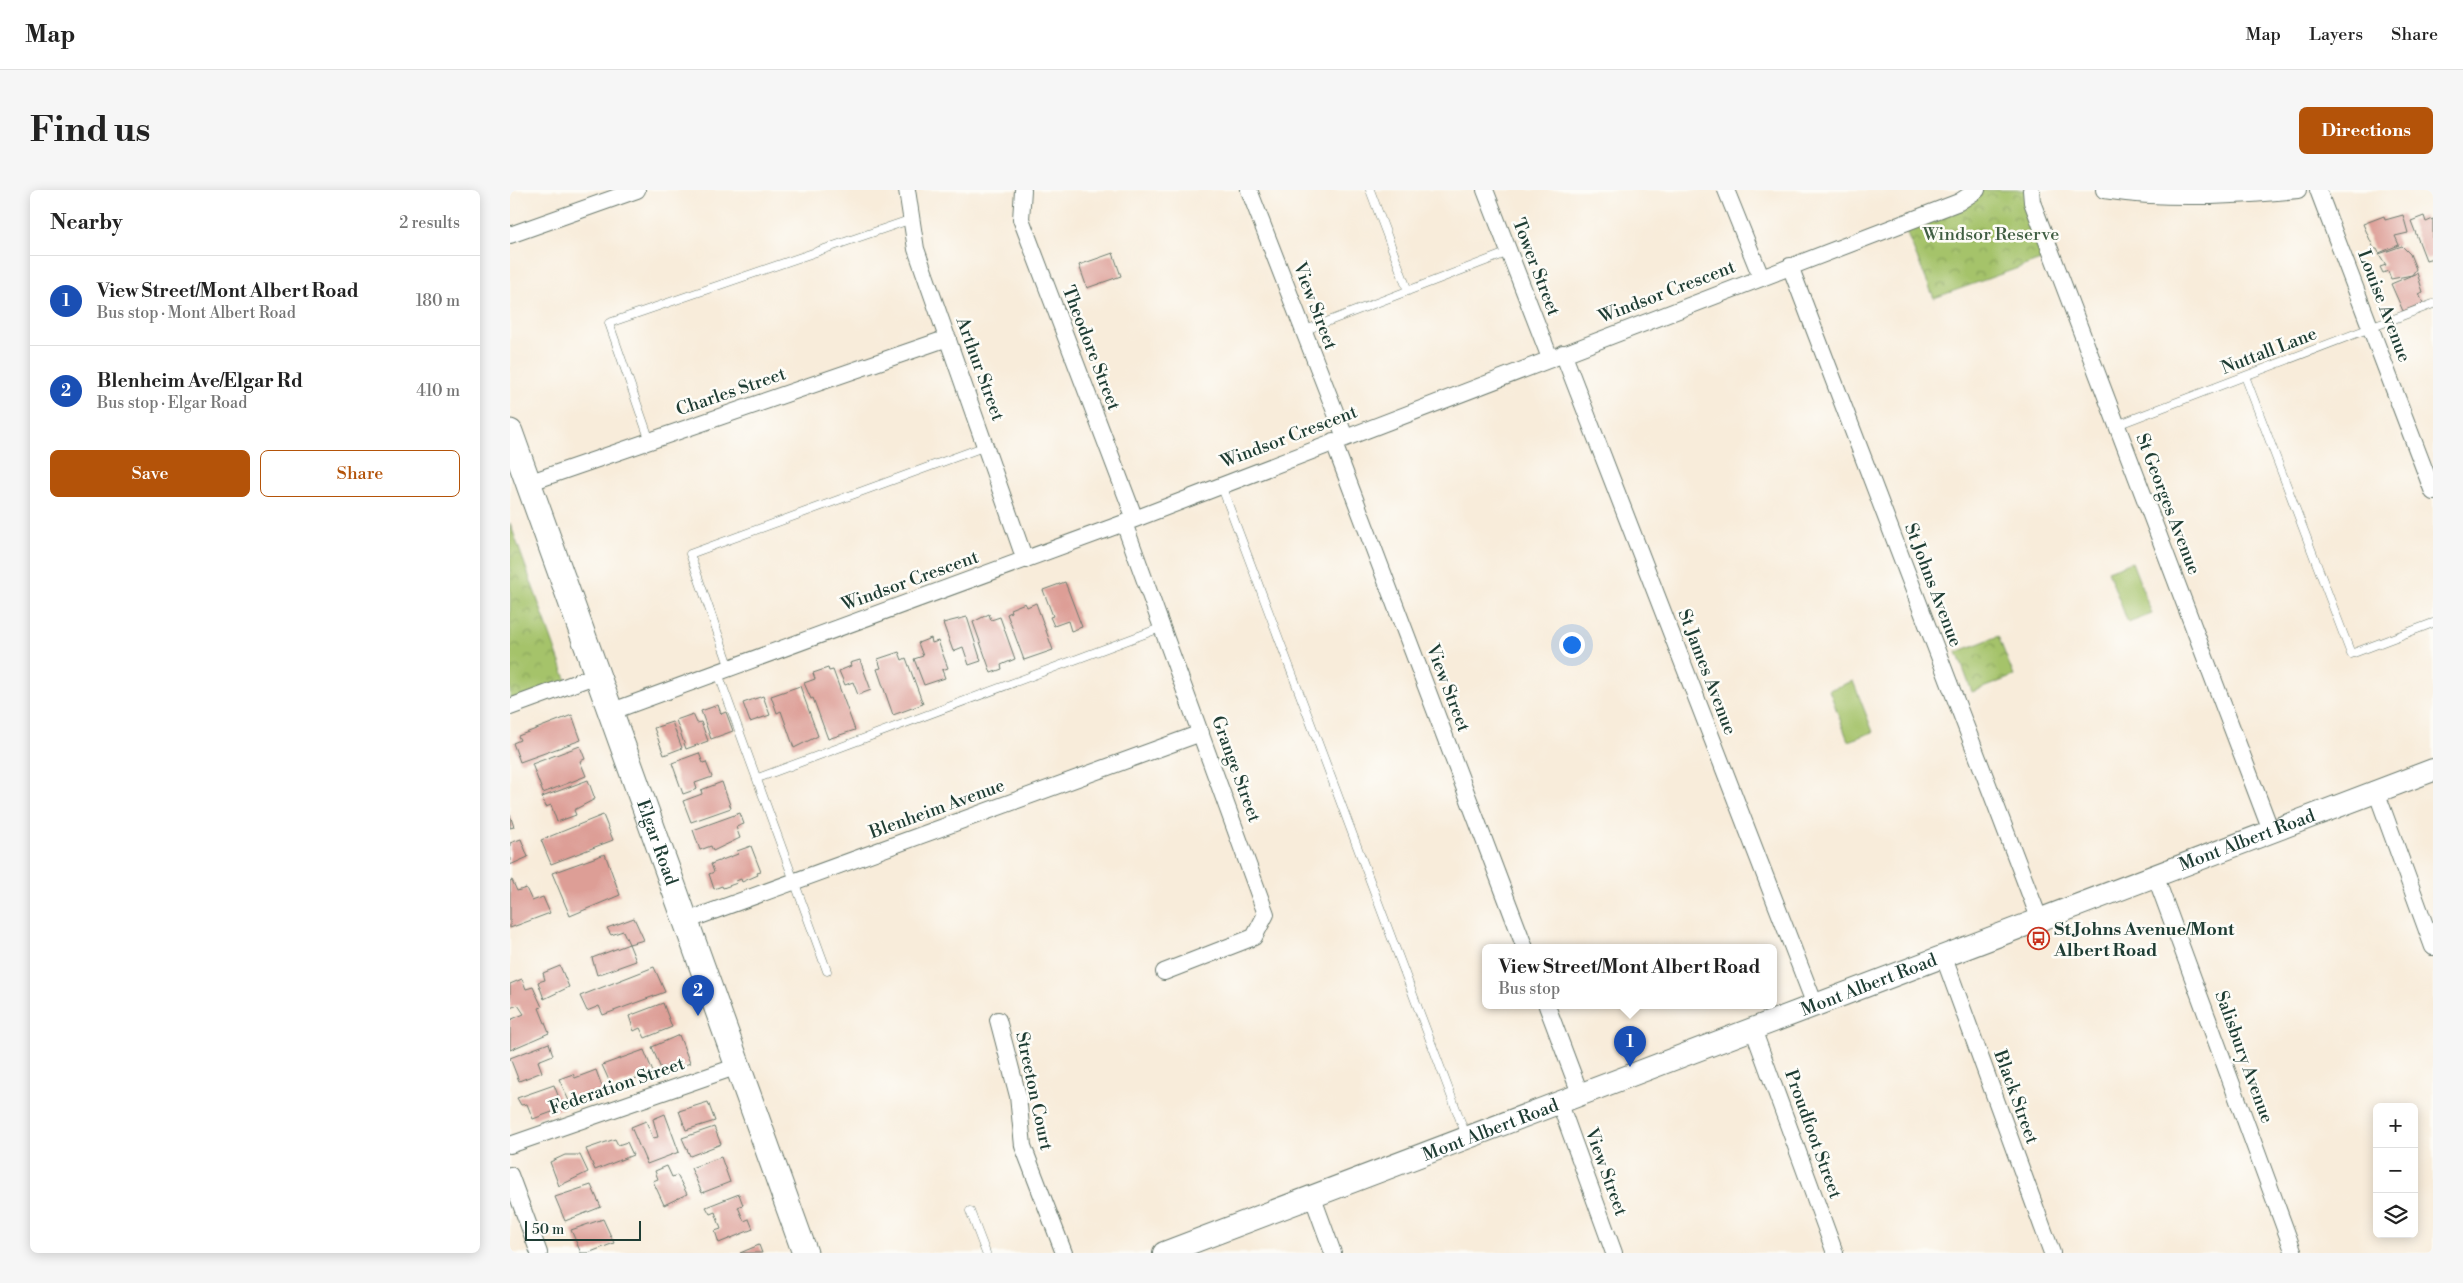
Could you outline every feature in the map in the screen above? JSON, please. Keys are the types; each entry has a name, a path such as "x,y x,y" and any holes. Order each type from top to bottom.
{"main road":[{"name":"Elgar Road","path":"510,432 805,1253"},
{"name":"Mont Albert Road","path":"1164,1253 1467,1140 2039,918 2433,770"}],"street":[{"path":"510,236 637,190"},
{"name":"Arthur Street","path":"907,190 916,249 1025,560"},
{"name":"Theodore Street","path":"1023,190 1021,219 1129,521"},
{"name":"View Street","path":"1249,190 1303,331 1339,439 1525,944"},
{"name":"Tower Street","path":"1485,190 1509,252 1556,355"},
{"path":"1726,190 1761,277"},
{"name":"Windsor Crescent","path":"610,712 1129,521 1556,355 1959,202 1977,190"},
{"name":"St Georges Avenue","path":"2031,190 2032,202 2271,831"},
{"path":"2104,190 2132,194 2224,197 2298,190"},
{"name":"Louise Avenue","path":"2318,190 2433,492"},
{"name":"St Johns Avenue","path":"1790,266 2039,918"},
{"name":"Charles Street","path":"528,483 948,338"},
{"name":"St James Avenue","path":"1556,355 1815,1004"},
{"name":"Grange Street","path":"1129,521 1163,627 1266,914 1254,937 1164,972"},
{"path":"510,707 597,675"},
{"name":"Blenheim Avenue","path":"686,921 1202,733"},
{"path":"2376,791 2433,947"},
{"name":"Salisbury Avenue","path":"2155,875 2294,1253"},
{"name":"Black Street","path":"1944,955 2052,1253"},
{"path":"1548,1009 1582,1096"},
{"name":"Streeton Court","path":"998,1020 1018,1096 1023,1146 1064,1253"},
{"name":"Proudfoot Street","path":"1753,1029 1834,1253"},
{"name":"Federation Street","path":"510,1145 738,1066"},
{"name":"View Street","path":"1560,1104 1614,1253"},
{"path":"510,1175 539,1253"},
{"path":"1313,1198 1333,1253"}],"lane":[{"path":"1370,190 1408,291"},
{"path":"650,441 609,323 912,220"},
{"path":"1303,331 1509,252"},
{"name":"Nuttall Lane","path":"2117,425 2433,304"},
{"path":"2245,376 2351,654 2433,623"},
{"path":"827,971 758,778 690,554 986,446"},
{"path":"1221,485 1467,1140"},
{"path":"758,778 1163,627"},
{"path":"970,1210 986,1253"}],"green space":[{"name":"Windsor Reserve","path":"1983,190 2027,190 2049,257 1934,298 1904,227"},
{"path":"510,523 567,682 510,703"},
{"path":"2132,562 2152,614 2128,623 2108,571"},
{"path":"1998,636 2014,676 1972,692 1957,652"},
{"path":"1853,681 1873,732 1848,741 1829,690"}],"building":[{"path":"2403,215 2408,233 2395,236 2399,245 2379,253 2377,249 2374,249 2363,224 2384,216 2385,220"},
{"path":"2424,216 2426,222 2433,219 2433,258 2426,260 2411,221"},
{"path":"2402,246 2410,254 2416,269 2412,275 2391,279 2388,271 2383,273 2380,267 2386,265 2379,254"},
{"path":"1113,253 1121,276 1087,288 1079,265"},
{"path":"2417,273 2423,292 2419,294 2423,303 2403,311 2391,284"},
{"path":"1065,582 1082,627 1071,631 1068,621 1054,626 1050,617 1053,616 1043,590"},
{"path":"1025,603 1027,607 1036,603 1053,650 1024,660 1007,614 1011,612 1010,609"},
{"path":"989,614 991,620 1000,617 1015,659 1001,665 1002,669 991,673 973,622"},
{"path":"967,617 981,661 969,665 963,647 953,651 943,623"},
{"path":"931,638 932,643 938,641 948,668 942,670 945,678 924,685 914,659 923,656 918,643"},
{"path":"899,652 902,660 906,658 923,704 893,715 877,669 881,668 878,659"},
{"path":"860,660 871,690 858,695 853,682 845,685 839,671 851,666 850,663"},
{"path":"828,668 829,671 833,670 855,730 828,739 813,698 811,699 804,683 815,679 813,673"},
{"path":"800,686 818,736 794,748 781,711 777,713 771,696"},
{"path":"763,696 770,715 750,722 743,703"},
{"path":"718,705 721,714 726,712 733,731 711,739 701,711"},
{"path":"693,714 697,723 701,722 708,741 686,749 676,720"},
{"path":"572,715 581,740 520,762 513,743 520,740 518,736"},
{"path":"672,722 682,748 664,755 654,728"},
{"path":"580,746 585,759 580,761 586,776 543,793 532,764"},
{"path":"699,753 703,763 706,762 712,777 695,783 697,789 683,794 672,763"},
{"path":"588,780 595,799 574,810 576,815 557,822 551,805 546,807 542,797"},
{"path":"722,782 731,808 691,822 683,801 702,794 701,790"},
{"path":"740,813 744,824 736,827 740,838 713,851 711,846 700,850 693,830"},
{"path":"510,815 514,827 510,828"},
{"path":"603,815 613,840 551,864 541,840"},
{"path":"521,839 528,857 510,865 510,843"},
{"path":"751,846 761,872 742,882 741,879 736,881 737,883 714,889 709,874 714,872 711,864 738,854 737,851"},
{"path":"605,854 620,895 570,916 552,873"},
{"path":"512,880 517,891 526,888 532,901 543,897 550,913 510,928 510,881"},
{"path":"634,918 644,940 629,944 623,931 611,935 607,928"},
{"path":"629,944 636,961 597,975 592,958"},
{"path":"560,966 569,987 544,999 538,982 545,980 543,973"},
{"path":"654,967 665,992 603,1015 599,1006 587,1011 580,996"},
{"path":"522,979 526,989 533,987 542,1007 539,1008 549,1033 510,1050 510,1020 524,1014 518,1005 510,1008 510,984"},
{"path":"663,1003 672,1027 645,1038 640,1028 634,1031 629,1016"},
{"path":"679,1035 690,1063 663,1074 652,1047"},
{"path":"549,1043 553,1055 538,1061 542,1072 519,1081 510,1058"},
{"path":"644,1050 653,1072 612,1087 602,1065"},
{"path":"596,1070 604,1092 570,1103 559,1079 573,1074 575,1078"},
{"path":"554,1085 563,1108 533,1119 527,1104 521,1105 517,1098"},
{"path":"708,1102 715,1121 686,1130 679,1111"},
{"path":"665,1114 679,1152 647,1164 631,1127 646,1121 653,1138 658,1137 653,1119"},
{"path":"714,1127 721,1144 690,1156 682,1138"},
{"path":"615,1139 618,1145 627,1142 633,1155 595,1170 586,1149"},
{"path":"565,1155 580,1155 588,1172 559,1186 550,1162"},
{"path":"721,1157 730,1182 702,1193 691,1168"},
{"path":"667,1166 672,1177 677,1175 687,1194 664,1205 653,1181 658,1179 655,1171"},
{"path":"591,1185 601,1207 565,1221 555,1197"},
{"path":"739,1194 743,1205 738,1207 744,1221 749,1219 753,1229 719,1243 715,1231 721,1229 715,1212 710,1214 706,1207"},
{"path":"603,1219 614,1243 588,1253 581,1253 571,1230"},
{"path":"759,1245 762,1253 740,1253"}],"place":[{"name":"St Johns Avenue/Mont Albert Road","path":"2038,939"},
{"name":"Blenheim Ave/Elgar Rd","path":"698,1016"},
{"name":"View Street/Mont Albert Road","path":"1630,1067"}]}
